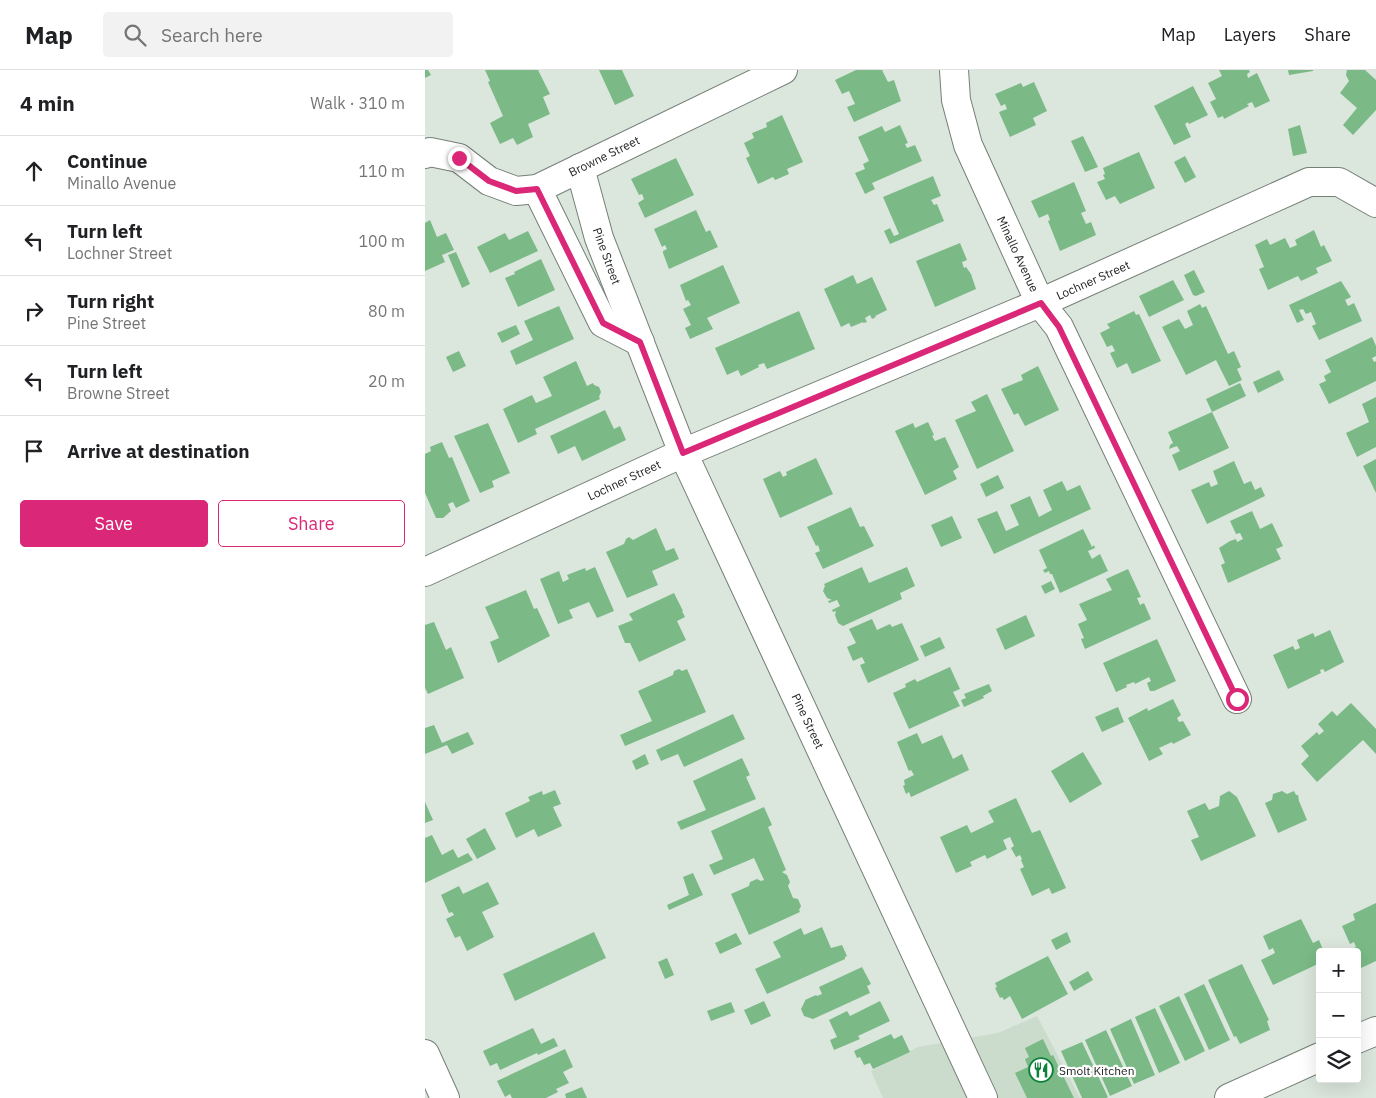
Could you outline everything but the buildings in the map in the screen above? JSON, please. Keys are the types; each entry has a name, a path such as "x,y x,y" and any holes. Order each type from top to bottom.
{"street":[{"name":"Browne Street","path":"425,154 430,152 459,158 489,181 516,191 537,189 783,70"},
{"name":"Minallo Avenue","path":"954,70 956,100 968,146 1041,303 1059,327 1237,699"},
{"name":"Pine Street","path":"580,168 599,238 683,453 983,1098"},
{"name":"Lochner Street","path":"425,572 683,453 1041,303 1309,182 1339,182 1371,199"},
{"path":"537,189 603,323 640,342"},
{"path":"1371,199 1376,221"},
{"path":"1359,1038 1376,1031"},
{"path":"425,1054 445,1098"},
{"path":"1229,1098 1316,1058"}],"shaded area":[{"path":"1037,1016 1080,1098 883,1098 871,1071 918,1047 998,1033"}],"place":[{"name":"Smolt Kitchen","path":"1041,1070"}],"route":[{"path":"459,158 489,181 516,191 537,189 603,323 640,342 683,453 1041,303 1059,327 1237,699"}]}
